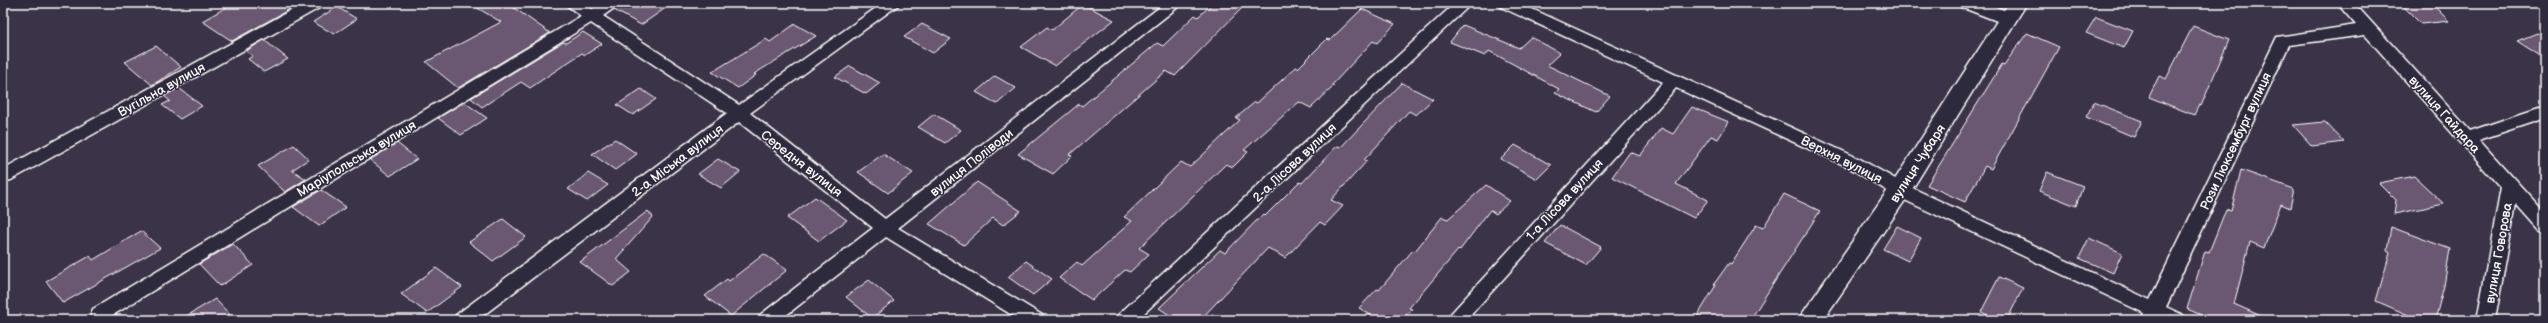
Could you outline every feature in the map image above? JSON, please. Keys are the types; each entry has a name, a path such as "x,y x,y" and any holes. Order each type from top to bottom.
{"street":[{"name":"Вугільна вулиця","path":"5,176 316,3"},
{"name":"Середня вулиця","path":"572,3 739,114 886,228 1035,320"},
{"name":"Маріупольська вулиця","path":"103,317 613,3"},
{"name":"2-а Міська вулиця","path":"463,320 739,114 893,3"},
{"name":"вулиця Поліводи","path":"767,320 1175,3"},
{"name":"2-а Лісова вулиця","path":"1125,320 1464,3"},
{"name":"Верхня вулиця","path":"1506,3 1675,79 1854,163 1900,190 2153,315 2176,320"},
{"path":"1968,3 2013,10"},
{"name":"вулиця Гайдара","path":"2345,3 2545,225"},
{"name":"вулиця Чубаря","path":"1810,320 1900,190 2013,10"},
{"name":"Рози Люксембург вулиця","path":"2153,315 2283,41 2368,29"},
{"name":"1-а Лісова вулиця","path":"1454,320 1675,79"},
{"path":"2467,138 2545,112"},
{"name":"вулиця Говорова","path":"2486,320 2510,187"}],"building":[{"path":"234,3 301,3 232,41 202,21"},
{"path":"469,3 507,3 550,33 458,88 426,62 501,22"},
{"path":"622,3 673,3 641,25 614,10"},
{"path":"1213,3 1247,3 1175,76 1166,71 1069,155 1072,156 1053,174 1018,154 1079,104 1082,106 1157,43 1163,46 1195,15 1198,17"},
{"path":"2431,3 2449,21 2421,24 2402,5"},
{"path":"1083,4 1114,20 1055,66 1021,47 1047,27 1052,30"},
{"path":"337,7 357,19 334,34 313,22"},
{"path":"1362,9 1395,24 1377,43 1373,41 1332,85 1334,86 1311,108 1299,102 1244,150 1248,152 1233,167 1226,164 1139,248 1149,254 1130,272 1125,270 1092,300 1059,278 1077,262 1082,266 1132,221 1124,217 1181,162 1190,167 1240,120 1236,118 1255,102 1257,103 1296,67 1298,68 1327,39 1330,40"},
{"path":"2096,17 2133,31 2124,48 2086,33"},
{"path":"795,24 816,36 754,74 756,75 738,88 712,72 766,39 770,42"},
{"path":"922,24 951,39 933,53 904,37"},
{"path":"1463,25 1519,48 1531,37 1560,53 1547,65 1610,96 1596,112 1555,93 1559,89 1489,51 1485,56 1450,42"},
{"path":"2193,26 2229,40 2201,106 2199,105 2194,115 2149,97 2159,76 2166,79"},
{"path":"583,32 602,44 585,55 582,53 530,88 521,82 482,107 471,98 563,42 566,43"},
{"path":"2027,33 2059,47 1991,169 1985,166 1965,202 1927,185 2002,64 2004,65"},
{"path":"2537,33 2545,38 2545,59 2517,41"},
{"path":"264,40 288,59 264,72 248,59 253,56 246,51"},
{"path":"156,46 181,67 152,85 125,62"},
{"path":"850,66 880,83 866,94 835,77"},
{"path":"995,76 1016,88 997,104 976,92"},
{"path":"1402,83 1433,99 1416,115 1409,111 1364,160 1367,161 1331,200 1343,206 1325,225 1320,222 1285,258 1268,248 1200,320 1177,320 1159,308 1220,250 1225,253 1263,214 1265,216 1299,182 1302,183 1337,146 1341,147"},
{"path":"179,88 202,106 180,119 162,105 170,101 164,96"},
{"path":"641,89 656,99 633,115 617,105"},
{"path":"464,102 487,118 461,135 438,118"},
{"path":"2094,102 2142,121 2134,137 2086,117"},
{"path":"1692,107 1729,122 1718,139 1711,136 1676,184 1708,200 1694,218 1612,177 1630,152 1640,156 1661,128 1673,134"},
{"path":"934,114 961,130 945,143 918,127"},
{"path":"2325,122 2344,142 2312,146 2293,125"},
{"path":"615,139 637,154 615,170 592,154"},
{"path":"397,143 417,159 390,176 370,160"},
{"path":"294,145 309,159 292,170 306,179 285,192 258,166"},
{"path":"1515,145 1551,165 1537,179 1501,159"},
{"path":"883,154 913,173 888,193 858,172"},
{"path":"718,159 740,172 721,188 698,174"},
{"path":"2241,170 2294,189 2290,208 2281,204 2264,248 2250,242 2234,304 2270,320 2213,320 2187,309 2205,251 2209,252 2226,209 2231,211"},
{"path":"2047,172 2083,186 2076,206 2039,191"},
{"path":"588,173 608,185 587,201 568,189"},
{"path":"2414,176 2444,204 2394,214 2396,200 2379,183"},
{"path":"977,182 1021,211 1003,225 993,218 964,245 929,224"},
{"path":"1486,185 1510,201 1496,214 1490,210 1460,250 1459,249 1409,308 1412,309 1402,320 1379,320 1359,308 1377,289 1379,290 1413,250 1415,251 1442,217 1448,219"},
{"path":"321,190 346,207 319,226 293,207"},
{"path":"1784,194 1820,211 1750,320 1695,320 1716,285 1714,284 1729,263 1731,264 1756,225 1763,228"},
{"path":"815,197 847,220 819,241 787,218"},
{"path":"648,211 653,217 616,259 631,272 613,286 580,262"},
{"path":"503,219 526,237 493,261 469,242"},
{"path":"1560,225 1601,247 1586,265 1545,243"},
{"path":"1897,226 1921,238 1908,261 1883,249"},
{"path":"2391,227 2450,249 2444,286 2435,320 2420,320 2376,301 2390,253 2387,251"},
{"path":"141,231 160,248 63,303 46,281 90,256 93,260"},
{"path":"2089,238 2122,253 2113,273 2079,258"},
{"path":"233,244 253,265 220,286 199,264"},
{"path":"764,254 787,270 731,316 705,296 727,279 729,281"},
{"path":"1026,261 1052,279 1033,295 1008,277"},
{"path":"436,268 462,287 427,313 401,294"},
{"path":"1999,277 2023,288 2007,320 1999,320 1981,312"},
{"path":"869,280 894,301 872,318 846,297"},
{"path":"215,299 235,320 180,320"}]}
